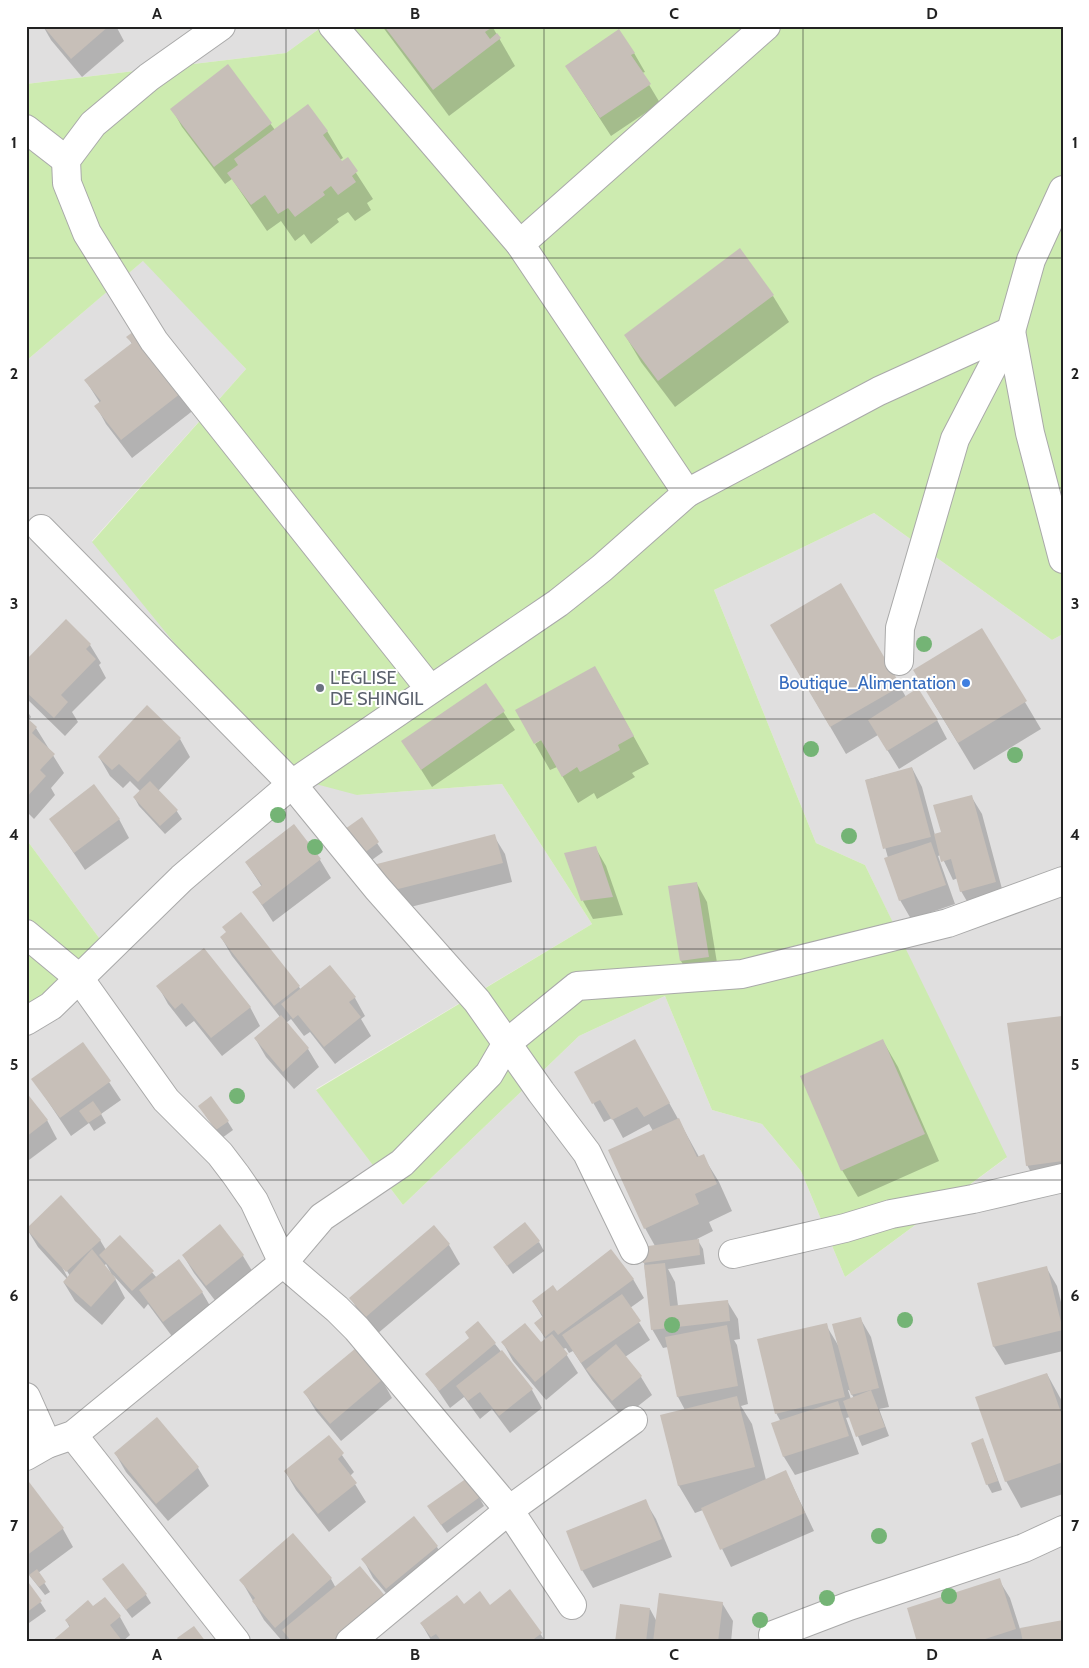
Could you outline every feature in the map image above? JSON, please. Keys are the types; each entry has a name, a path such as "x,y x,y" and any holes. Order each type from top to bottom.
{"street":[{"path":"221,26 149,77 93,124 66,160 67,183 87,233 154,341 430,689"},
{"path":"333,26 520,244 686,493"},
{"path":"520,244 766,26"},
{"path":"26,129 66,160"},
{"path":"899,661 900,628 956,439 1011,331 1031,260 1063,190"},
{"path":"26,1021 51,1006 182,878 292,784 558,602 602,568 686,493 879,391 1011,331"},
{"path":"1011,331 1030,433 1063,559"},
{"path":"41,529 292,784 377,888 477,1001 587,1153 634,1250"},
{"path":"26,1397 37,1450 73,1435 283,1263 322,1217 402,1163 489,1074 507,1043 577,986 742,974 948,923 1063,881"},
{"path":"26,934 79,978 166,1100 220,1154 236,1175 254,1201 283,1263 337,1309 356,1329 509,1510 572,1605"},
{"path":"733,1254 846,1228 891,1214 973,1199 1063,1178"},
{"path":"350,1642 509,1510 633,1420"},
{"path":"73,1435 236,1642"},
{"path":"773,1635 849,1606 1024,1548 1063,1530"}],"shaded area":[{"path":"26,26 323,26 286,53 26,84"},
{"path":"144,260 246,369 92,541 357,795 502,784 592,924 316,1089 403,1205 579,1036 665,996 712,1110 762,1124 801,1171 845,1277 1006,1158 865,865 816,843 714,590 874,513 1052,640 1063,634 1063,1642 26,1642 26,1021 108,950 26,839 26,361"}],"green space":[{"path":"323,26 1063,26 1063,634 1052,640 874,513 714,590 816,843 865,865 1007,1157 845,1277 801,1171 762,1124 712,1110 665,996 579,1036 403,1205 316,1090 592,924 502,784 357,795 282,775 92,542 246,369 143,261 26,361 26,84 286,53"},
{"path":"26,839 108,950 26,1021"}],"building":[{"path":"43,26 109,26 71,59"},
{"path":"384,26 489,26 491,28 485,32 490,39 497,33 501,38 433,90"},
{"path":"619,29 635,53 631,55 651,84 600,118 565,66"},
{"path":"228,64 272,123 214,167 170,109"},
{"path":"308,104 328,131 323,135 342,161 348,157 358,171 352,176 356,182 338,195 331,186 323,192 325,195 295,217 288,208 278,214 265,195 251,205 227,173 238,165 234,159"},
{"path":"740,248 774,295 658,381 624,335"},
{"path":"137,329 185,390 121,440 94,406 101,401 84,380 132,343 126,337"},
{"path":"841,583 901,686 830,727 770,625"},
{"path":"66,619 91,644 86,649 96,659 61,695 68,702 54,718 26,692 26,660"},
{"path":"982,628 1027,701 958,743 913,670"},
{"path":"595,666 634,736 618,745 620,750 580,772 577,767 562,777 541,740 534,744 515,710"},
{"path":"486,683 505,711 421,770 401,741"},
{"path":"918,688 938,720 887,751 868,720"},
{"path":"147,705 181,738 138,782 119,764 112,770 98,757"},
{"path":"26,717 37,727 32,733 55,754 40,770 46,776 26,798"},
{"path":"912,767 931,837 883,849 865,780"},
{"path":"150,781 178,810 160,826 133,797"},
{"path":"94,784 120,819 74,853 49,819"},
{"path":"972,795 996,882 960,892 951,859 941,862 934,834 941,832 933,805"},
{"path":"362,817 379,842 363,854 345,829"},
{"path":"294,824 321,859 262,905 252,892 262,885 245,862"},
{"path":"495,834 503,863 386,892 369,866"},
{"path":"931,842 946,885 899,901 884,858"},
{"path":"596,846 613,897 581,901 564,853"},
{"path":"697,882 709,957 680,961 668,886"},
{"path":"241,912 300,986 274,1006 220,937 226,932 222,927"},
{"path":"204,948 251,1007 211,1038 182,1003 175,1009 156,986"},
{"path":"330,965 356,997 349,1002 361,1017 324,1047 298,1015 293,1019 281,1004"},
{"path":"281,1015 309,1048 283,1072 254,1038"},
{"path":"1062,1016 1063,1161 1026,1166 1007,1023"},
{"path":"635,1039 670,1103 644,1117 637,1107 612,1120 600,1100 592,1104 574,1072"},
{"path":"883,1039 925,1134 841,1171 800,1076"},
{"path":"83,1042 111,1081 60,1118 31,1079"},
{"path":"26,1092 48,1120 26,1137"},
{"path":"211,1096 229,1121 216,1130 198,1106"},
{"path":"93,1101 102,1114 88,1123 79,1111"},
{"path":"679,1118 697,1157 704,1154 717,1184 695,1194 699,1204 644,1229 608,1150"},
{"path":"61,1195 101,1240 66,1272 26,1229"},
{"path":"525,1222 540,1241 507,1266 493,1247"},
{"path":"220,1224 244,1255 206,1286 182,1255"},
{"path":"434,1225 450,1244 366,1317 349,1298"},
{"path":"120,1235 154,1271 132,1291 99,1255"},
{"path":"699,1239 700,1255 643,1263 641,1247"},
{"path":"92,1249 116,1279 91,1307 63,1282"},
{"path":"611,1249 634,1279 558,1335 554,1330 545,1337 534,1323 543,1316 532,1301 553,1285 557,1291"},
{"path":"179,1259 203,1292 163,1322 139,1290"},
{"path":"665,1263 670,1306 728,1300 730,1321 651,1330 644,1265"},
{"path":"1047,1266 1063,1330 993,1347 977,1283"},
{"path":"622,1294 641,1321 581,1363 562,1335"},
{"path":"861,1317 879,1388 851,1395 832,1324"},
{"path":"478,1321 496,1343 439,1391 425,1374 469,1338 465,1332"},
{"path":"525,1323 541,1342 552,1334 568,1354 535,1382 501,1342"},
{"path":"827,1323 845,1397 775,1414 757,1339"},
{"path":"727,1325 738,1386 677,1397 665,1337"},
{"path":"616,1344 642,1376 612,1401 586,1369"},
{"path":"356,1348 383,1379 330,1424 303,1392"},
{"path":"502,1350 533,1389 499,1416 480,1392 468,1401 456,1386"},
{"path":"1047,1373 1063,1418 1063,1462 1005,1482 975,1397"},
{"path":"871,1390 885,1427 856,1437 843,1401"},
{"path":"737,1396 755,1467 678,1486 660,1415"},
{"path":"838,1401 849,1436 783,1457 771,1423"},
{"path":"157,1417 199,1467 156,1504 114,1453"},
{"path":"329,1435 344,1453 338,1459 357,1483 318,1514 284,1471"},
{"path":"983,1438 998,1481 986,1485 971,1443"},
{"path":"786,1470 805,1513 720,1550 701,1508"},
{"path":"26,1478 64,1528 26,1556"},
{"path":"467,1478 480,1497 441,1525 427,1506"},
{"path":"646,1499 662,1539 581,1571 566,1531"},
{"path":"414,1516 438,1546 386,1589 361,1559"},
{"path":"293,1533 332,1578 275,1628 252,1601 255,1598 239,1580"},
{"path":"123,1563 147,1594 126,1610 102,1579"},
{"path":"360,1566 386,1597 332,1642 292,1642 282,1630"},
{"path":"37,1569 46,1582 39,1587 29,1575"},
{"path":"1000,1578 1016,1629 976,1642 917,1642 907,1608"},
{"path":"26,1579 42,1601 26,1613"},
{"path":"510,1589 542,1633 530,1642 442,1642 436,1634 431,1637 420,1623 457,1595 464,1604 480,1591 490,1605"},
{"path":"659,1593 723,1602 718,1642 653,1642"},
{"path":"105,1597 121,1616 110,1625 123,1642 51,1642 70,1626 65,1620 88,1600 93,1606"},
{"path":"620,1604 650,1608 646,1642 615,1642"},
{"path":"1063,1620 1063,1642 1023,1642 1020,1628"},
{"path":"194,1626 206,1642 180,1642 177,1638"}],"place":[{"name":"Boutique_Alimentation","path":"966,683"},
{"name":"L'EGLISE DE SHINGIL","path":"320,688"}]}
